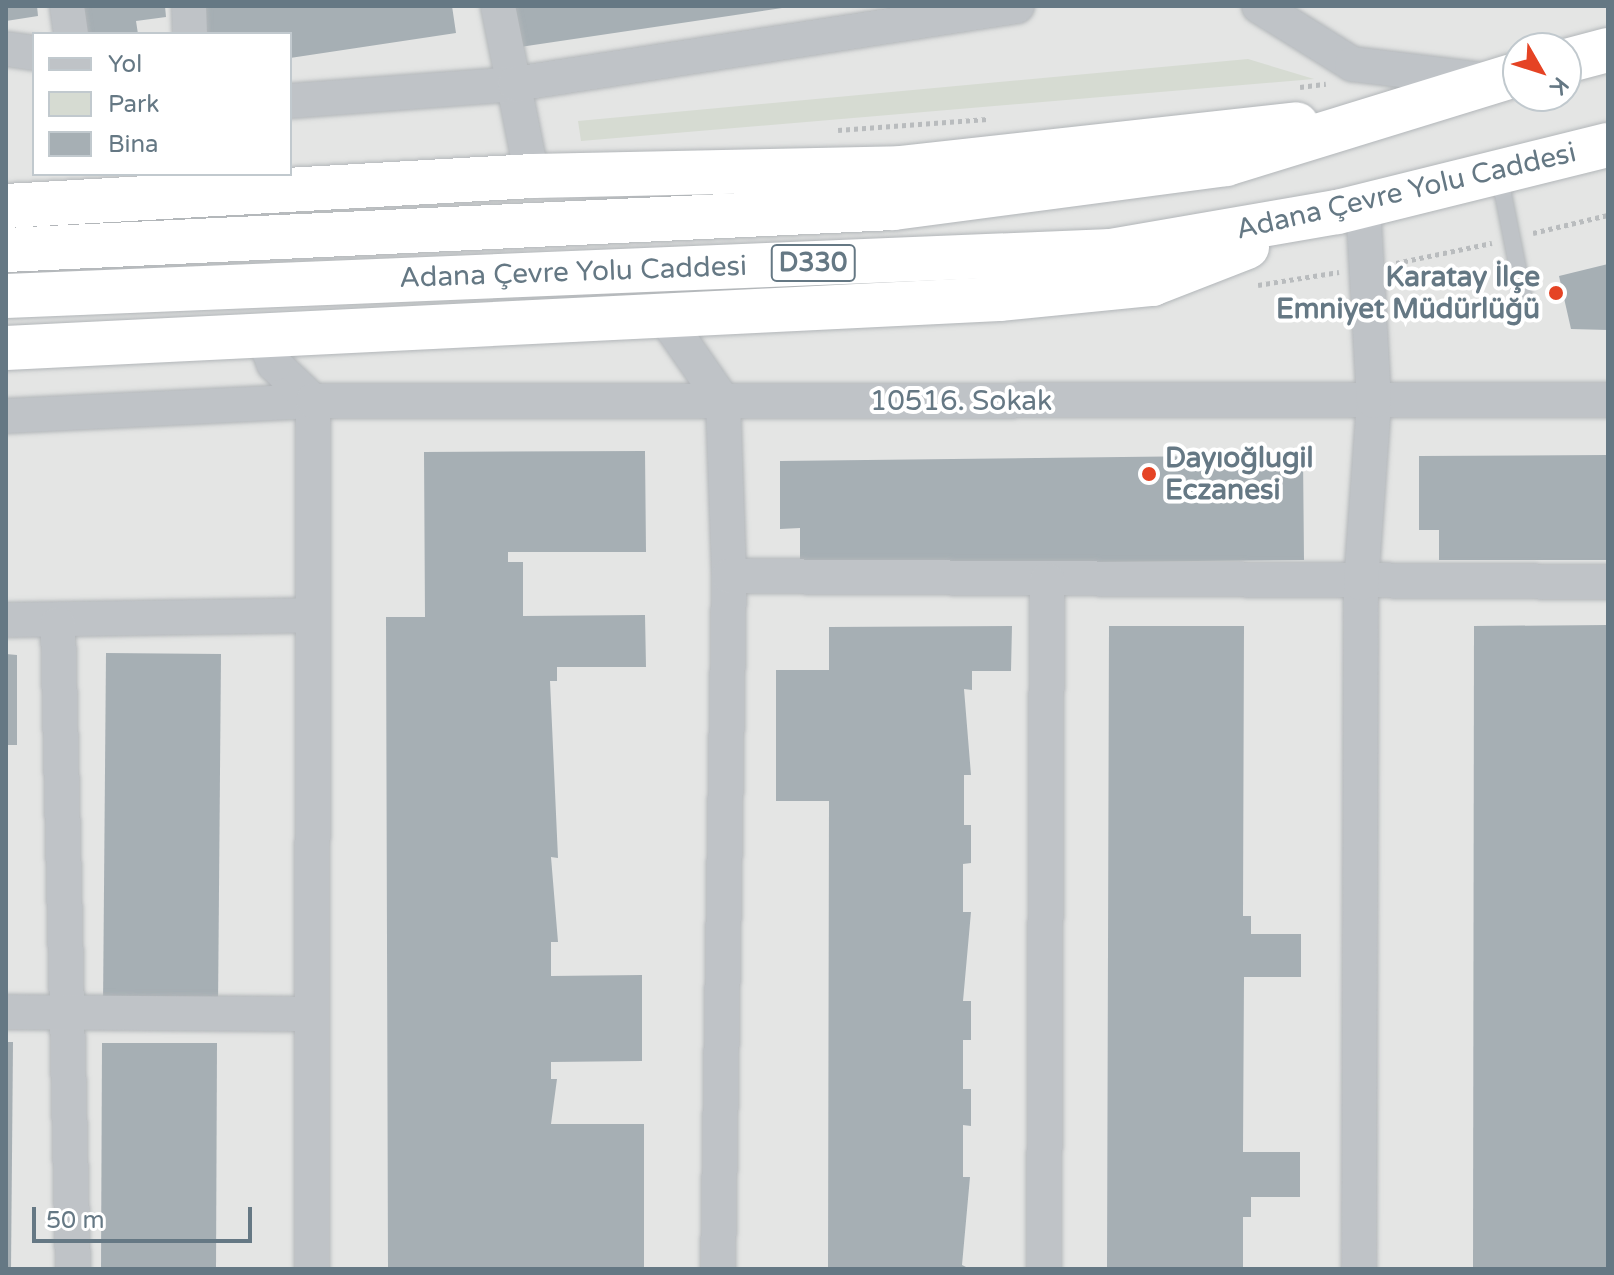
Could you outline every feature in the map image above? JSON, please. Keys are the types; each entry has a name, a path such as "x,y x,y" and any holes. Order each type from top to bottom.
{"highway":[{"path":"1582,57 1608,50"},
{"name":"Adana Çevre Yolu Caddesi","path":"6,250 893,208 1226,164 1502,79"},
{"path":"6,206 532,176 901,168 1368,120"},
{"name":"Adana Çevre Yolu Caddesi","path":"6,296 1111,251 1350,209 1608,145"},
{"path":"6,348 666,319 1152,284 1350,209"}],"street":[{"path":"67,6 71,32"},
{"path":"189,6 190,32"},
{"path":"498,6 532,176"},
{"path":"292,101 515,84 954,13 1017,6"},
{"path":"1259,6 1352,64 1502,78"},
{"path":"6,49 32,53"},
{"path":"1350,209 1374,401 1361,583 1359,1269"},
{"path":"666,319 723,401 729,576 718,1269"},
{"path":"263,336 274,364 313,401 312,1269"},
{"name":"10516. Sokak","path":"6,416 313,401 1608,400"},
{"path":"729,576 1361,583 1608,582"},
{"path":"1044,1269 1047,580"},
{"path":"6,620 58,624 313,615"},
{"path":"58,624 72,1012 73,1269"},
{"path":"6,1012 312,1014"}],"lane":[{"path":"1499,172 1524,299"}],"path":[{"path":"1281,89 1340,82"},
{"path":"832,131 1000,118"}],"shaded area":[{"path":"6,6 1608,6 1608,1269 6,1269"}],"green space":[{"path":"1248,59 1314,79 581,141 578,121"}],"building":[{"path":"6,6 37,6 38,16 6,21"},
{"path":"83,6 165,6 166,17 136,21 138,32 87,32"},
{"path":"197,6 452,6 456,33 292,58 292,32 201,32"},
{"path":"514,6 782,6 782,8 520,47"},
{"path":"1608,264 1608,330 1571,329 1559,276"},
{"path":"645,451 646,552 508,552 508,562 523,562 523,616 645,615 646,667 557,667 557,681 550,681 558,858 551,857 558,942 551,942 551,976 642,975 642,1061 551,1062 551,1079 557,1079 551,1124 644,1124 644,1269 388,1269 386,617 425,617 424,452"},
{"path":"1303,455 1304,560 800,565 800,528 780,529 780,461"},
{"path":"1608,455 1608,560 1439,560 1439,530 1419,530 1419,456"},
{"path":"1608,625 1608,1269 1473,1269 1474,626"},
{"path":"1012,626 1011,671 972,671 972,690 964,689 971,775 964,775 964,825 971,825 971,863 963,864 963,912 971,912 963,1001 971,1001 971,1040 963,1040 963,1089 971,1089 971,1126 963,1125 963,1177 970,1177 962,1265 970,1269 828,1269 829,801 776,801 776,670 829,670 829,627"},
{"path":"1109,626 1244,626 1243,916 1251,916 1251,934 1301,934 1301,977 1244,977 1243,1152 1300,1152 1300,1197 1251,1197 1251,1217 1243,1217 1243,1269 1107,1269"},
{"path":"106,653 221,654 218,1008 103,1007"},
{"path":"6,654 17,655 17,745 6,745"},
{"path":"6,1042 13,1042 11,1269 6,1269"},
{"path":"102,1043 217,1043 216,1269 101,1269"}],"place":[{"name":"Karatay İlçe Emniyet Müdürlüğü","path":"1556,293"},
{"name":"Dayıoğlugil Eczanesi","path":"1149,474"}]}
